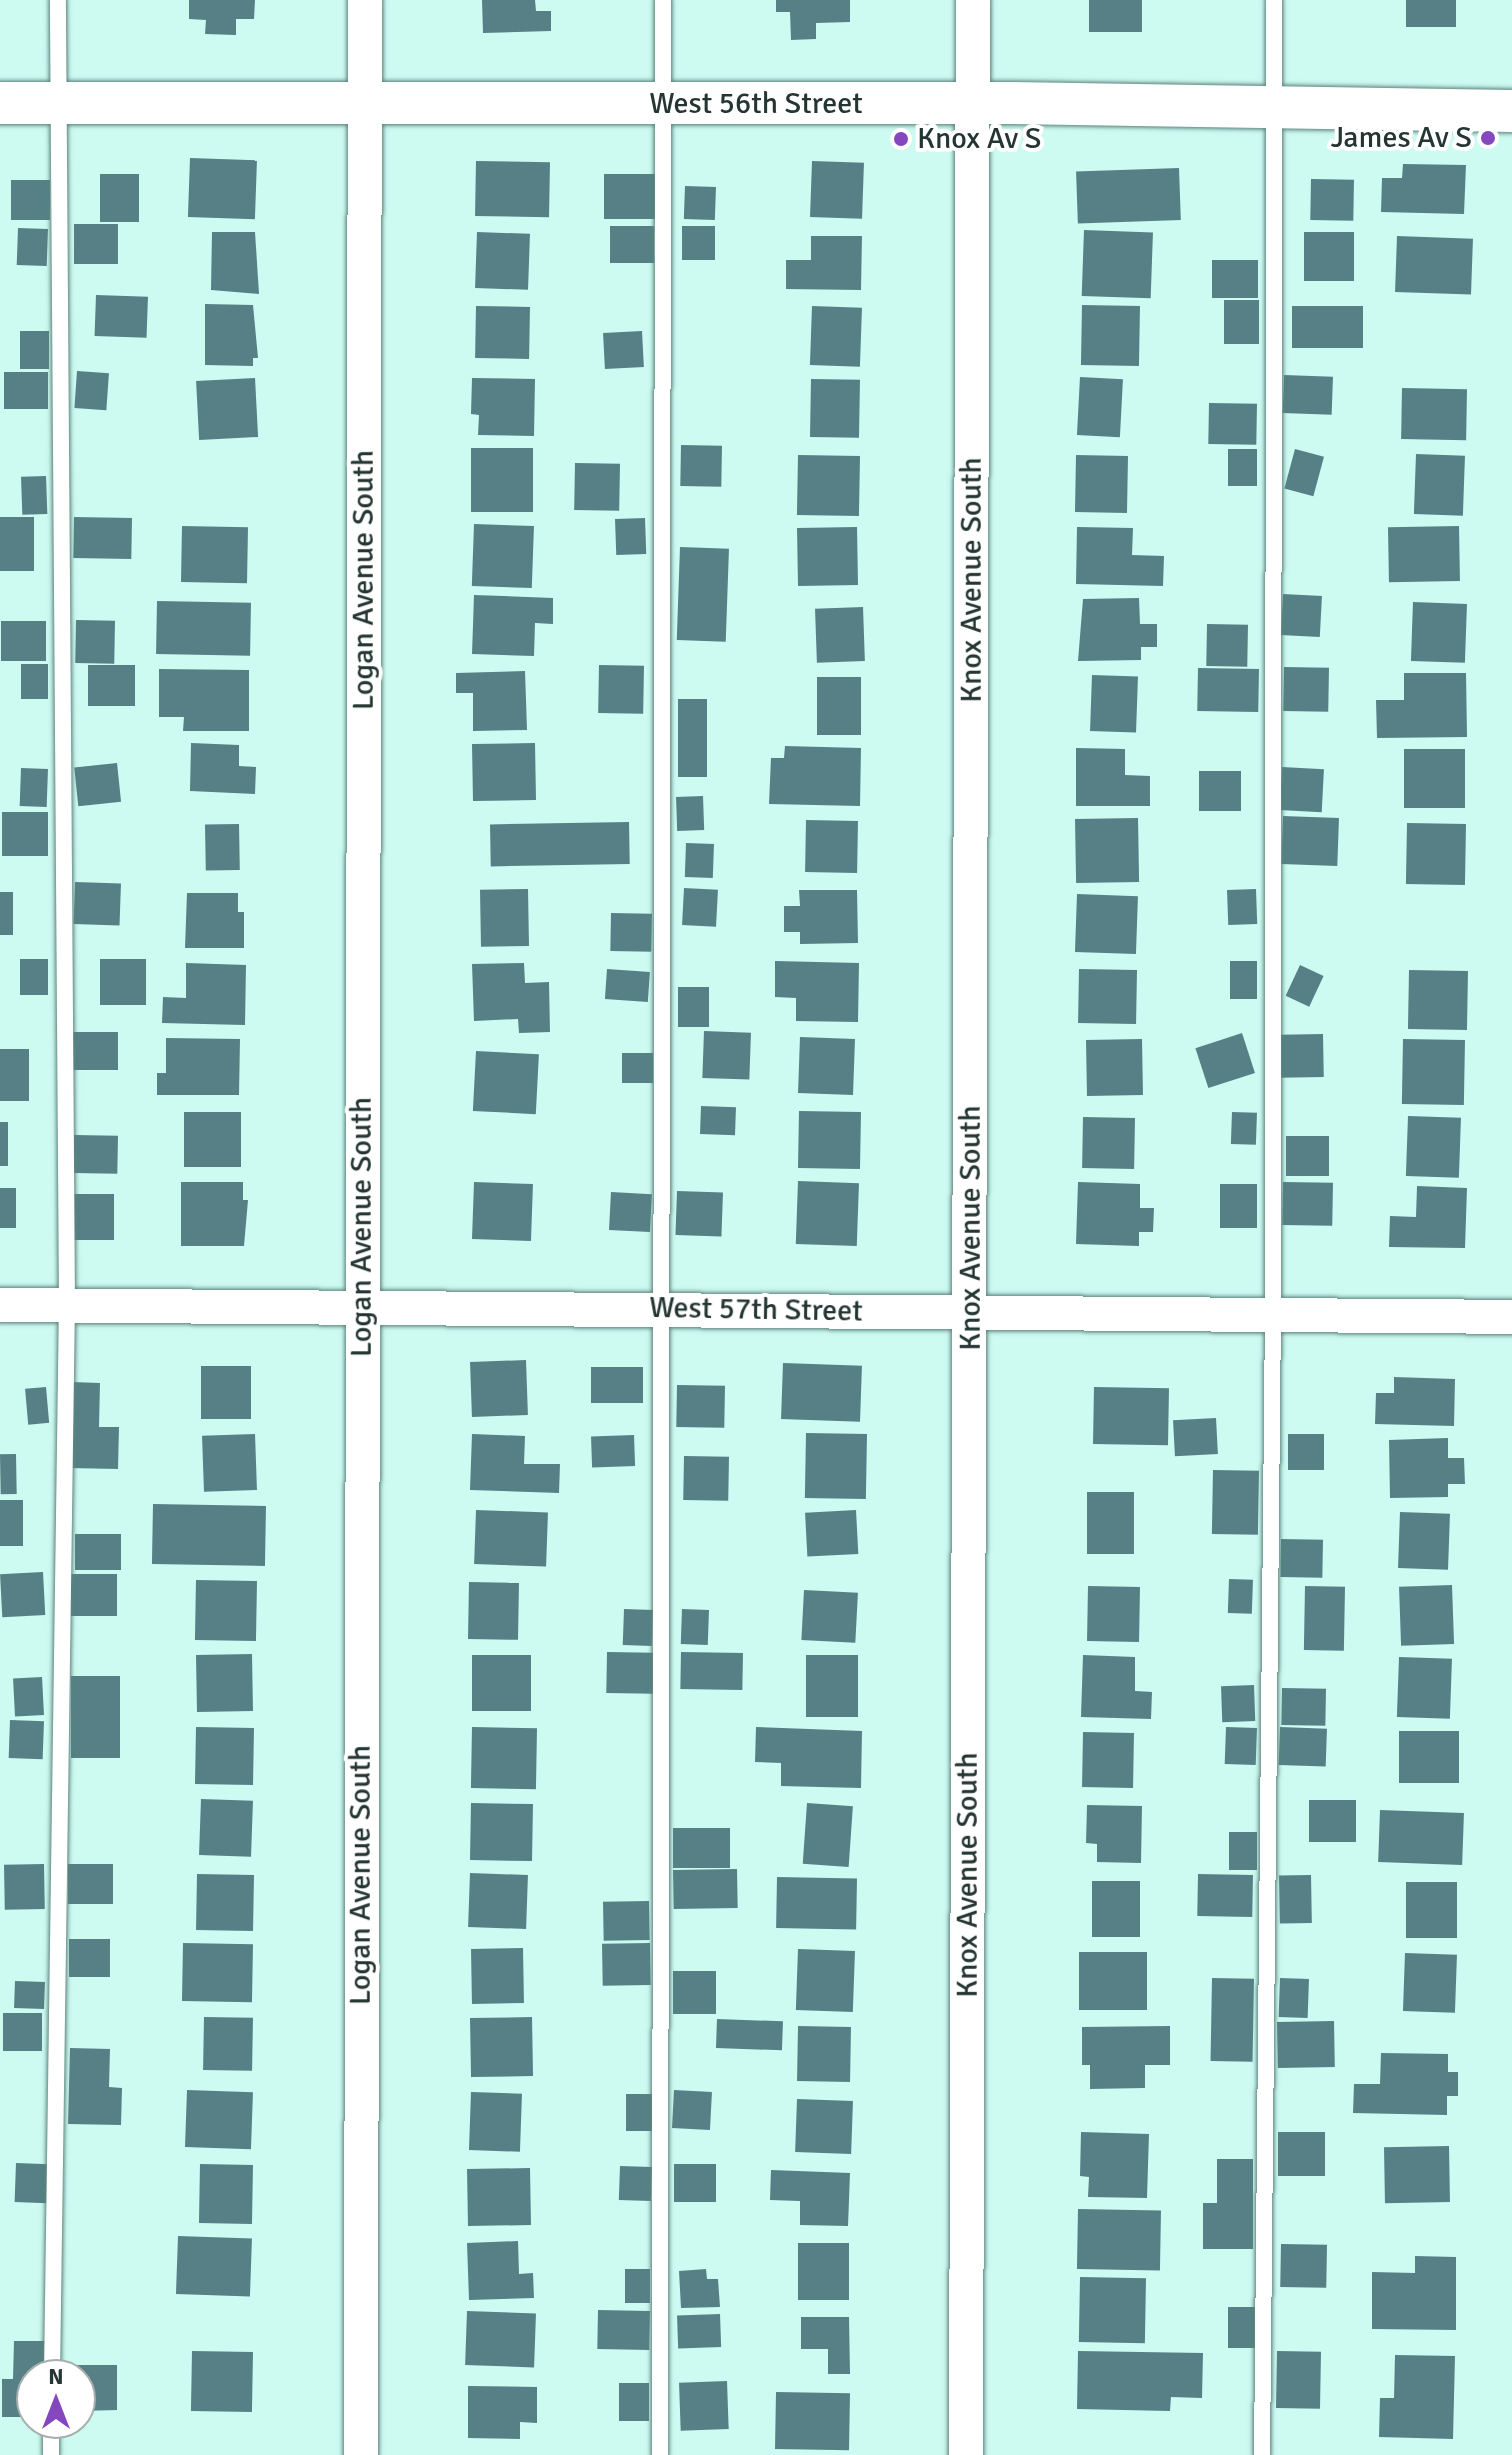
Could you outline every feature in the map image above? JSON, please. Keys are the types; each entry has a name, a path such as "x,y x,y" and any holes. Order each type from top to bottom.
{"street":[{"name":"Logan Avenue South","path":"361,2455 365,0"},
{"name":"Knox Avenue South","path":"966,2455 973,0"},
{"name":"West 56th Street","path":"0,103 364,100 663,105 973,103 1275,105 1512,111"},
{"name":"West 57th Street","path":"0,1305 363,1305 1273,1317 1512,1317"}],"lane":[{"path":"52,2359 67,1305 58,0"},
{"path":"660,2455 663,0"},
{"path":"1262,2455 1273,1317 1274,0"}],"building":[{"path":"189,0 255,0 254,19 236,19 236,35 205,34 206,20 189,19"},
{"path":"482,0 535,0 536,11 551,11 551,31 483,33"},
{"path":"776,0 850,0 850,22 816,23 816,39 791,40 790,12 776,12"},
{"path":"1089,0 1142,0 1142,32 1089,32"},
{"path":"1406,0 1456,0 1456,27 1406,27"},
{"path":"190,158 257,160 255,219 188,217"},
{"path":"476,161 550,162 549,217 475,216"},
{"path":"812,161 864,163 862,219 810,217"},
{"path":"1403,164 1466,165 1464,214 1381,212 1382,178 1402,178"},
{"path":"1179,168 1181,220 1078,224 1076,172"},
{"path":"100,174 139,174 139,222 100,222"},
{"path":"604,174 655,174 655,219 604,219"},
{"path":"1311,179 1354,180 1353,221 1310,220"},
{"path":"11,180 50,180 50,220 11,220"},
{"path":"685,186 716,187 715,220 684,219"},
{"path":"74,224 118,224 118,264 74,264"},
{"path":"610,226 654,226 654,263 610,263"},
{"path":"682,226 715,226 715,260 682,260"},
{"path":"18,228 48,229 47,266 17,265"},
{"path":"1084,230 1153,232 1151,298 1082,296"},
{"path":"212,232 255,232 259,294 211,290"},
{"path":"477,232 530,234 528,290 475,288"},
{"path":"1304,232 1354,232 1354,281 1304,281"},
{"path":"811,236 862,236 861,290 786,289 786,260 811,260"},
{"path":"1397,236 1473,239 1471,295 1395,292"},
{"path":"1212,260 1258,260 1258,298 1212,298"},
{"path":"96,295 148,297 147,338 95,336"},
{"path":"1224,300 1259,300 1259,344 1224,344"},
{"path":"205,304 253,305 258,358 253,358 253,366 205,365"},
{"path":"1082,305 1140,306 1139,366 1081,365"},
{"path":"476,306 530,307 529,359 475,358"},
{"path":"812,306 862,308 860,367 810,365"},
{"path":"1292,306 1363,306 1363,348 1292,348"},
{"path":"20,331 49,331 49,369 20,369"},
{"path":"642,331 644,367 605,369 603,333"},
{"path":"77,371 109,373 106,410 74,408"},
{"path":"4,372 48,372 48,409 4,409"},
{"path":"1284,375 1333,377 1332,415 1283,413"},
{"path":"1080,377 1123,379 1120,437 1077,435"},
{"path":"255,378 258,437 199,440 196,381"},
{"path":"472,378 535,379 534,436 478,435 479,415 471,414"},
{"path":"811,379 860,380 859,438 810,437"},
{"path":"1402,388 1467,389 1466,440 1401,439"},
{"path":"1209,403 1257,404 1256,445 1208,444"},
{"path":"681,445 722,446 721,487 680,486"},
{"path":"471,448 533,448 533,512 471,512"},
{"path":"1228,449 1257,449 1257,486 1228,486"},
{"path":"1295,449 1324,457 1313,496 1284,489"},
{"path":"1416,454 1465,456 1463,516 1414,514"},
{"path":"798,455 860,456 859,516 797,515"},
{"path":"1076,455 1128,456 1127,513 1075,512"},
{"path":"575,463 620,464 619,511 574,510"},
{"path":"46,476 47,514 22,515 21,477"},
{"path":"0,517 34,517 34,571 0,571"},
{"path":"74,517 132,518 131,559 73,558"},
{"path":"645,518 646,554 616,555 615,519"},
{"path":"474,524 534,526 532,588 472,586"},
{"path":"182,526 248,527 247,583 181,582"},
{"path":"1459,526 1460,581 1389,582 1388,527"},
{"path":"857,527 858,585 798,586 797,528"},
{"path":"1077,527 1133,528 1132,555 1164,556 1163,586 1076,584"},
{"path":"680,547 729,549 726,642 677,640"},
{"path":"1283,594 1322,596 1320,637 1281,635"},
{"path":"474,595 553,598 553,624 535,623 534,656 472,654"},
{"path":"1139,598 1140,624 1157,624 1157,647 1141,647 1141,660 1078,661 1083,599"},
{"path":"157,601 251,603 250,656 156,654"},
{"path":"1413,602 1467,604 1465,663 1411,661"},
{"path":"863,607 865,661 817,663 815,609"},
{"path":"76,620 115,621 114,664 75,663"},
{"path":"1,621 46,621 46,661 1,661"},
{"path":"1207,624 1248,625 1247,667 1206,666"},
{"path":"21,664 48,664 48,699 21,699"},
{"path":"88,665 135,665 135,706 88,706"},
{"path":"599,665 644,666 643,714 598,713"},
{"path":"1284,667 1329,668 1328,712 1283,711"},
{"path":"1198,668 1259,669 1258,712 1197,711"},
{"path":"159,669 249,670 249,731 183,731 184,717 159,717"},
{"path":"525,671 527,730 473,731 473,693 456,693 456,673"},
{"path":"1404,673 1466,673 1467,737 1377,738 1376,700 1404,700"},
{"path":"1092,675 1138,677 1136,733 1090,731"},
{"path":"817,677 861,677 861,735 817,735"},
{"path":"678,699 707,699 707,777 678,777"},
{"path":"191,743 239,745 239,766 256,767 255,794 190,791"},
{"path":"535,743 536,800 473,801 472,744"},
{"path":"785,746 861,748 860,806 769,804 771,758 784,758"},
{"path":"1076,748 1125,749 1125,775 1150,776 1150,806 1076,806"},
{"path":"1404,749 1465,749 1465,808 1404,808"},
{"path":"117,763 121,802 78,806 74,767"},
{"path":"1282,767 1324,769 1322,812 1280,810"},
{"path":"21,768 48,769 47,807 20,806"},
{"path":"1199,771 1241,771 1241,811 1199,811"},
{"path":"703,796 704,830 677,831 676,797"},
{"path":"2,812 48,812 48,856 2,856"},
{"path":"1283,816 1339,818 1337,866 1281,864"},
{"path":"1138,818 1139,882 1076,883 1075,819"},
{"path":"806,820 858,821 857,873 805,872"},
{"path":"629,822 630,864 491,866 490,824"},
{"path":"1407,823 1466,824 1465,885 1406,884"},
{"path":"239,824 240,870 206,871 205,825"},
{"path":"686,843 714,844 713,878 685,877"},
{"path":"75,882 121,884 120,926 74,924"},
{"path":"684,888 718,890 716,927 682,925"},
{"path":"528,889 529,946 481,947 480,890"},
{"path":"1256,889 1257,924 1228,925 1227,890"},
{"path":"799,890 857,890 858,943 800,944 800,932 784,932 784,906 800,906"},
{"path":"0,892 13,892 13,935 0,935"},
{"path":"187,893 238,893 238,912 244,912 244,948 185,948"},
{"path":"1077,894 1138,896 1136,954 1075,952"},
{"path":"611,913 652,914 651,952 610,951"},
{"path":"20,959 48,959 48,995 20,995"},
{"path":"100,959 146,959 146,1005 100,1005"},
{"path":"775,961 859,963 858,1022 796,1021 796,998 775,997"},
{"path":"1230,961 1257,961 1257,999 1230,999"},
{"path":"186,963 246,965 245,1025 162,1023 163,997 186,998"},
{"path":"524,963 525,983 549,982 550,1032 519,1033 518,1019 474,1021 472,964"},
{"path":"1300,965 1324,976 1309,1007 1286,996"},
{"path":"607,969 650,972 648,1002 605,999"},
{"path":"1079,969 1137,970 1136,1024 1078,1023"},
{"path":"1409,970 1468,971 1467,1030 1408,1029"},
{"path":"678,987 709,987 709,1027 678,1027"},
{"path":"704,1031 751,1033 749,1080 702,1078"},
{"path":"73,1032 118,1032 118,1070 73,1070"},
{"path":"1242,1033 1255,1073 1208,1088 1195,1048"},
{"path":"1323,1034 1324,1077 1280,1078 1279,1035"},
{"path":"800,1037 855,1039 853,1095 798,1093"},
{"path":"166,1038 240,1039 239,1095 157,1095 157,1073 166,1073"},
{"path":"1142,1039 1143,1095 1087,1096 1086,1040"},
{"path":"1403,1039 1465,1040 1464,1105 1402,1104"},
{"path":"0,1049 29,1049 29,1101 0,1101"},
{"path":"476,1051 539,1054 536,1114 473,1111"},
{"path":"622,1053 653,1053 653,1083 622,1083"},
{"path":"701,1106 736,1107 735,1135 700,1134"},
{"path":"799,1111 861,1112 860,1169 798,1168"},
{"path":"184,1112 241,1112 241,1167 184,1167"},
{"path":"1232,1112 1257,1113 1256,1145 1231,1144"},
{"path":"1408,1116 1461,1118 1459,1178 1406,1176"},
{"path":"1083,1117 1135,1118 1134,1169 1082,1168"},
{"path":"0,1122 8,1122 8,1166 0,1166"},
{"path":"74,1135 118,1136 117,1174 73,1173"},
{"path":"1286,1136 1329,1136 1329,1176 1286,1176"},
{"path":"798,1181 859,1183 857,1246 796,1244"},
{"path":"181,1182 243,1182 243,1200 248,1200 244,1246 181,1246"},
{"path":"474,1182 533,1184 531,1241 472,1239"},
{"path":"1078,1182 1140,1184 1140,1208 1154,1208 1153,1232 1139,1232 1139,1246 1076,1244"},
{"path":"1283,1182 1333,1183 1332,1226 1282,1225"},
{"path":"1220,1184 1257,1184 1257,1228 1220,1228"},
{"path":"1417,1186 1467,1188 1465,1248 1389,1247 1390,1216 1416,1217"},
{"path":"0,1188 16,1188 16,1228 0,1228"},
{"path":"677,1191 723,1193 721,1237 675,1235"},
{"path":"611,1192 652,1194 650,1232 609,1230"},
{"path":"70,1194 114,1194 114,1240 70,1240"},
{"path":"526,1360 528,1415 472,1417 470,1362"},
{"path":"783,1363 862,1366 860,1422 781,1419"},
{"path":"201,1366 251,1366 251,1419 201,1419"},
{"path":"591,1367 643,1367 643,1403 591,1403"},
{"path":"1394,1377 1455,1379 1454,1426 1375,1424 1376,1393 1394,1393"},
{"path":"71,1382 100,1383 99,1427 119,1427 118,1469 69,1468"},
{"path":"677,1385 725,1386 724,1428 676,1427"},
{"path":"46,1387 49,1423 28,1425 25,1389"},
{"path":"1094,1387 1169,1388 1168,1445 1093,1444"},
{"path":"1216,1418 1218,1454 1175,1456 1173,1420"},
{"path":"806,1433 867,1434 866,1499 805,1498"},
{"path":"255,1434 257,1490 204,1492 202,1436"},
{"path":"472,1434 525,1436 524,1464 560,1464 559,1493 470,1490"},
{"path":"1288,1434 1324,1434 1324,1470 1288,1470"},
{"path":"634,1435 635,1466 592,1467 591,1437"},
{"path":"1448,1438 1448,1458 1464,1458 1465,1484 1448,1484 1448,1497 1390,1498 1389,1440"},
{"path":"0,1454 16,1454 17,1494 1,1494"},
{"path":"684,1456 729,1457 728,1501 683,1500"},
{"path":"1213,1470 1259,1471 1258,1535 1212,1534"},
{"path":"1087,1492 1134,1492 1134,1554 1087,1554"},
{"path":"0,1500 23,1500 23,1546 0,1546"},
{"path":"153,1504 266,1506 265,1566 152,1564"},
{"path":"476,1510 548,1513 546,1566 474,1564"},
{"path":"856,1510 858,1554 807,1557 805,1513"},
{"path":"1400,1512 1450,1514 1448,1570 1398,1568"},
{"path":"75,1534 121,1534 121,1570 75,1570"},
{"path":"1281,1539 1323,1540 1322,1578 1280,1577"},
{"path":"43,1572 45,1615 2,1617 0,1574"},
{"path":"69,1574 117,1574 117,1616 69,1616"},
{"path":"1229,1579 1253,1580 1252,1614 1228,1613"},
{"path":"196,1580 257,1581 256,1641 195,1640"},
{"path":"469,1582 519,1583 518,1640 468,1639"},
{"path":"1452,1585 1454,1644 1401,1646 1399,1587"},
{"path":"1088,1586 1140,1587 1139,1642 1087,1641"},
{"path":"1305,1586 1345,1587 1344,1651 1304,1650"},
{"path":"804,1590 858,1593 855,1643 801,1640"},
{"path":"624,1609 653,1610 652,1646 623,1645"},
{"path":"682,1609 709,1610 708,1645 681,1644"},
{"path":"607,1652 654,1653 653,1694 606,1693"},
{"path":"681,1652 743,1653 742,1690 680,1689"},
{"path":"252,1654 253,1711 197,1712 196,1655"},
{"path":"472,1655 531,1655 531,1711 472,1711"},
{"path":"806,1655 858,1655 858,1717 806,1717"},
{"path":"1083,1655 1135,1657 1135,1691 1152,1692 1151,1719 1081,1717"},
{"path":"1399,1657 1452,1659 1450,1719 1397,1717"},
{"path":"71,1676 120,1676 120,1758 71,1758"},
{"path":"42,1677 44,1715 15,1716 13,1679"},
{"path":"1254,1685 1255,1721 1222,1722 1221,1686"},
{"path":"1282,1688 1326,1689 1325,1726 1281,1725"},
{"path":"10,1720 44,1721 43,1759 9,1758"},
{"path":"196,1727 254,1728 253,1785 195,1784"},
{"path":"472,1727 537,1728 536,1789 471,1788"},
{"path":"756,1727 862,1731 861,1788 781,1786 781,1763 755,1762"},
{"path":"1226,1727 1257,1728 1256,1765 1225,1764"},
{"path":"1280,1727 1327,1729 1326,1767 1279,1765"},
{"path":"1399,1731 1459,1731 1459,1783 1399,1783"},
{"path":"1083,1732 1134,1733 1133,1788 1082,1787"},
{"path":"201,1799 253,1801 251,1857 199,1855"},
{"path":"1309,1800 1356,1800 1356,1842 1309,1842"},
{"path":"471,1803 533,1804 532,1861 470,1860"},
{"path":"807,1803 853,1806 849,1867 803,1864"},
{"path":"1087,1805 1142,1806 1141,1863 1097,1862 1097,1844 1086,1843"},
{"path":"1380,1810 1464,1813 1462,1865 1378,1862"},
{"path":"673,1828 730,1828 730,1868 673,1868"},
{"path":"1229,1832 1257,1832 1257,1870 1229,1870"},
{"path":"44,1864 45,1909 5,1910 4,1865"},
{"path":"68,1864 113,1864 113,1904 68,1904"},
{"path":"737,1869 738,1908 674,1909 673,1870"},
{"path":"470,1873 528,1875 526,1929 468,1927"},
{"path":"197,1874 254,1875 253,1931 196,1930"},
{"path":"1198,1874 1253,1875 1252,1917 1197,1916"},
{"path":"1311,1875 1312,1923 1280,1924 1279,1876"},
{"path":"777,1877 857,1878 856,1929 776,1928"},
{"path":"1092,1881 1140,1881 1140,1937 1092,1937"},
{"path":"1406,1882 1457,1882 1457,1938 1406,1938"},
{"path":"649,1901 650,1940 604,1941 603,1902"},
{"path":"69,1939 110,1939 110,1977 69,1977"},
{"path":"183,1943 253,1944 252,2002 182,2001"},
{"path":"650,1943 651,1985 603,1986 602,1944"},
{"path":"523,1948 524,2003 472,2004 471,1949"},
{"path":"798,1949 855,1951 853,2012 796,2010"},
{"path":"1079,1952 1147,1952 1147,2010 1079,2010"},
{"path":"1405,1953 1457,1955 1455,2013 1403,2011"},
{"path":"673,1971 716,1971 716,2014 673,2014"},
{"path":"1212,1978 1254,1979 1253,2062 1211,2061"},
{"path":"1280,1978 1309,1979 1308,2018 1279,2017"},
{"path":"15,1981 45,1982 44,2009 14,2008"},
{"path":"3,2013 42,2013 42,2051 3,2051"},
{"path":"204,2017 253,2018 252,2071 203,2070"},
{"path":"532,2017 533,2076 471,2077 470,2018"},
{"path":"717,2019 783,2021 782,2050 716,2048"},
{"path":"1334,2021 1335,2067 1278,2068 1277,2022"},
{"path":"798,2026 851,2027 850,2082 797,2081"},
{"path":"1170,2026 1170,2065 1145,2065 1145,2088 1090,2089 1090,2065 1082,2065 1082,2027"},
{"path":"70,2048 110,2049 109,2087 122,2088 121,2125 68,2124"},
{"path":"1381,2053 1448,2054 1448,2072 1458,2072 1458,2096 1447,2096 1447,2115 1353,2113 1354,2084 1380,2084"},
{"path":"187,2090 253,2092 251,2149 185,2147"},
{"path":"674,2090 712,2092 710,2130 672,2128"},
{"path":"471,2092 522,2094 520,2152 469,2150"},
{"path":"626,2094 653,2094 653,2131 626,2131"},
{"path":"797,2099 853,2101 851,2154 795,2152"},
{"path":"1081,2132 1149,2134 1147,2198 1088,2197 1089,2177 1080,2176"},
{"path":"1278,2132 1325,2132 1325,2176 1278,2176"},
{"path":"1449,2146 1450,2202 1385,2203 1384,2147"},
{"path":"1217,2159 1253,2159 1253,2249 1203,2249 1203,2203 1217,2203"},
{"path":"16,2163 49,2164 48,2203 15,2202"},
{"path":"200,2164 253,2165 252,2224 199,2223"},
{"path":"674,2164 716,2164 716,2202 674,2202"},
{"path":"620,2166 652,2167 651,2201 619,2200"},
{"path":"530,2168 531,2225 468,2226 467,2169"},
{"path":"771,2170 850,2173 848,2226 800,2225 800,2201 770,2200"},
{"path":"1078,2209 1161,2210 1160,2270 1077,2269"},
{"path":"178,2236 252,2239 250,2297 176,2294"},
{"path":"518,2241 519,2274 533,2273 534,2298 469,2300 467,2243"},
{"path":"798,2243 849,2243 849,2300 798,2300"},
{"path":"1281,2244 1327,2245 1326,2288 1280,2287"},
{"path":"1415,2256 1456,2257 1456,2330 1372,2329 1372,2272 1415,2273"},
{"path":"625,2269 650,2269 650,2303 625,2303"},
{"path":"706,2269 707,2279 718,2279 720,2307 681,2308 679,2271"},
{"path":"1080,2277 1146,2278 1145,2343 1079,2342"},
{"path":"1228,2307 1257,2307 1257,2348 1228,2348"},
{"path":"598,2310 650,2311 649,2350 597,2349"},
{"path":"467,2311 536,2313 534,2367 465,2365"},
{"path":"720,2314 721,2347 678,2348 677,2316"},
{"path":"801,2317 849,2317 850,2374 828,2374 828,2349 801,2349"},
{"path":"14,2341 45,2341 44,2359 16,2359 16,2417 2,2417 2,2379 13,2379"},
{"path":"192,2351 253,2352 252,2412 191,2411"},
{"path":"1078,2351 1203,2353 1202,2398 1171,2397 1170,2411 1077,2409"},
{"path":"1277,2351 1321,2352 1320,2409 1276,2408"},
{"path":"1395,2355 1455,2356 1453,2439 1379,2437 1380,2398 1394,2398"},
{"path":"96,2365 117,2365 117,2410 96,2411"},
{"path":"727,2381 729,2429 681,2431 679,2383"},
{"path":"619,2383 649,2383 649,2421 619,2421"},
{"path":"468,2386 537,2387 537,2423 520,2422 520,2439 468,2438"},
{"path":"776,2392 850,2393 849,2450 775,2449"}],"place":[{"name":"James Av S","path":"1488,138"},
{"name":"Knox Av S","path":"901,139"}]}
